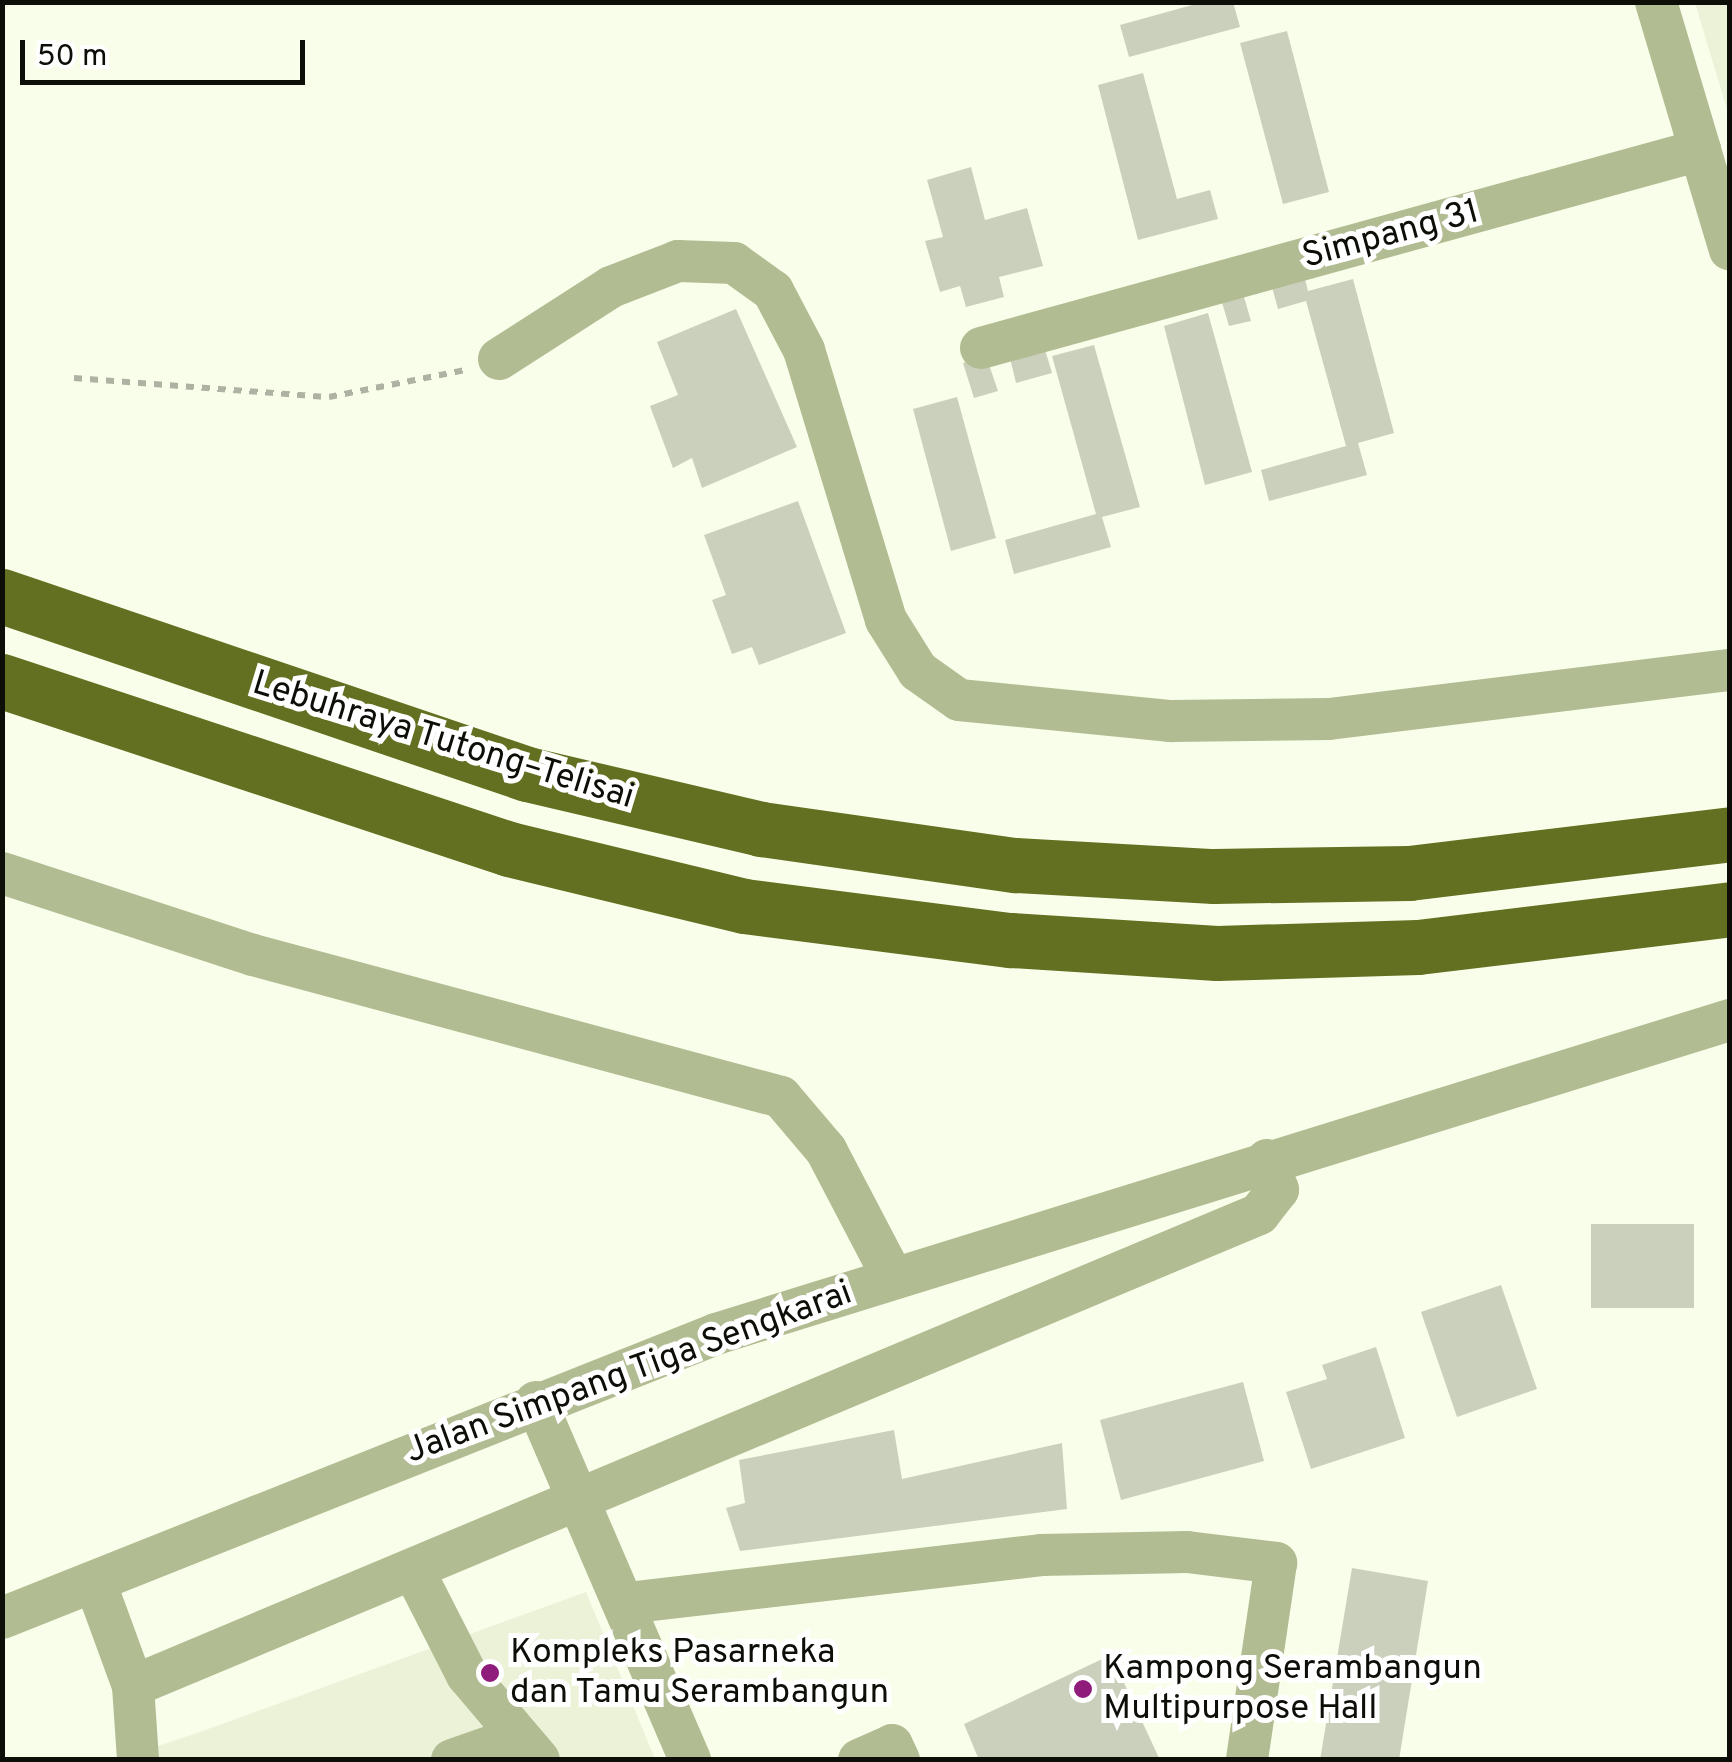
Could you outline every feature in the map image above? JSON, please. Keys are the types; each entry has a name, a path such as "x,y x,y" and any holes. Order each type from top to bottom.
{"highway":[{"name":"Lebuhraya Tutong–Telisai","path":"2,596 527,774 762,828 1015,864 1214,876 1587,856 1730,834"},
{"path":"2,680 508,849 744,906 1011,940 1217,953 1418,947 1730,909"},
{"path":"1587,856 1730,820"}],"street":[{"path":"1656,2 1730,250"},
{"name":"Simpang 31","path":"981,348 1700,150"},
{"path":"499,358 611,288 678,261 734,263 773,291 804,350 886,620 918,671 959,700 1171,721 1328,720 1730,670"},
{"path":"2,872 252,954 781,1097 826,1150 892,1276"},
{"name":"Jalan Simpang Tiga Sengkarai","path":"2,1618 536,1402 892,1276 1730,1020"},
{"path":"133,1686 414,1571 581,1492 1259,1214 1278,1190 1267,1160"},
{"path":"536,1402 581,1492 690,1760"},
{"path":"627,1603 1041,1555 1187,1552 1276,1563 1246,1760"},
{"path":"414,1571 467,1675 528,1748"},
{"path":"95,1582 133,1686 138,1760"},
{"path":"858,1760 892,1744 899,1760"},
{"path":"452,1760 528,1748"}],"path":[{"path":"74,378 329,397 417,386 499,358"}],"shaded area":[{"path":"1695,3 1729,3 1729,116"},
{"name":"Kompleks Pasarneka dan Tamu Serambangun","path":"586,1592 655,1759 117,1760 200,1732"}],"building":[{"path":"1203,2 1233,2 1240,27 1129,57 1120,25"},
{"path":"1287,31 1329,192 1283,204 1240,43"},
{"path":"1143,73 1177,199 1210,190 1218,219 1138,240 1098,85"},
{"path":"971,167 985,220 1027,208 1043,266 999,277 1004,297 966,307 960,286 940,292 925,241 943,237 927,180"},
{"path":"1302,267 1308,291 1353,279 1394,433 1358,443 1367,475 1269,501 1261,470 1346,446 1306,301 1278,309 1269,276"},
{"path":"1240,283 1251,321 1229,326 1218,289"},
{"path":"736,309 797,447 702,488 692,458 673,468 650,406 678,395 657,342"},
{"path":"1208,313 1252,472 1205,485 1164,326"},
{"path":"1043,343 1052,373 1016,383 1009,354"},
{"path":"1094,345 1140,507 1102,517 1111,547 1014,574 1005,540 1096,514 1052,356"},
{"path":"986,356 998,391 974,398 963,363"},
{"path":"957,397 996,538 951,551 913,409"},
{"path":"798,501 846,633 759,665 752,647 732,654 712,600 726,595 704,535"},
{"path":"1591,1224 1694,1224 1694,1308 1591,1308"},
{"path":"1501,1285 1537,1389 1457,1417 1421,1312"},
{"path":"1376,1347 1405,1438 1311,1469 1286,1392 1327,1379 1322,1365"},
{"path":"1243,1382 1264,1461 1121,1500 1100,1420"},
{"path":"894,1430 902,1479 1062,1443 1067,1509 740,1551 726,1508 745,1503 739,1460"},
{"path":"1352,1568 1428,1581 1399,1760 1320,1760"},
{"name":"Kampong Serambangun Multipurpose Hall","path":"1111,1655 1160,1760 979,1760 964,1724"}],"place":[{"name":"Kompleks Pasarneka dan Tamu Serambangun","path":"490,1673"},
{"name":"Kampong Serambangun Multipurpose Hall","path":"1083,1689"}]}
